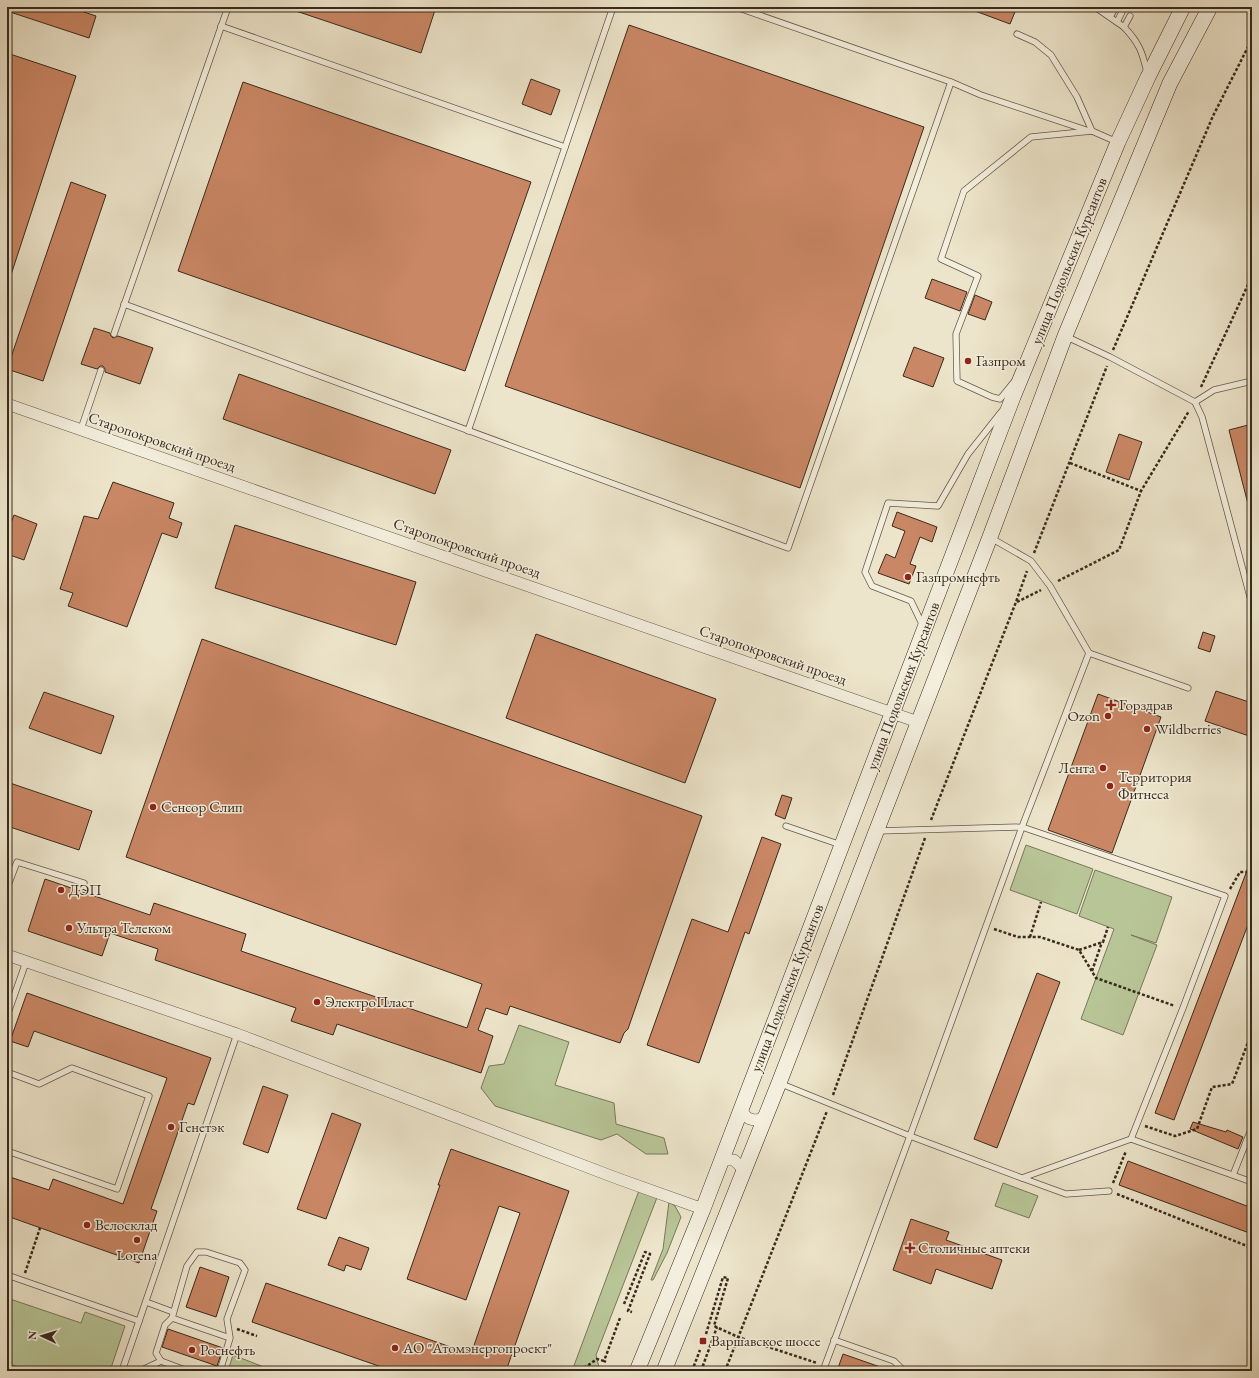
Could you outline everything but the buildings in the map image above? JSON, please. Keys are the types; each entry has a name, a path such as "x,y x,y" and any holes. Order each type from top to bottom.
{"main road":[{"name":"улица Подольских Курсантов","path":"637,1371 703,1209 1013,397 1118,142 1183,7"},
{"name":"улица Подольских Курсантов","path":"664,1371 768,1112 875,831 990,537 1065,336 1170,83 1210,7"}],"street":[{"name":"Старопокровский проезд","path":"7,404 918,722"},
{"path":"7,955 237,1034 619,1179 703,1209"},
{"path":"743,1102 743,1112 750,1119 760,1119 768,1112"},
{"path":"718,1167 724,1160 734,1160 741,1166 742,1176"}],"lane":[{"path":"114,334 228,7"},
{"path":"468,431 613,7"},
{"path":"736,7 951,82 981,95 1092,131 1118,142"},
{"path":"1097,8 1124,27 1133,36 1142,51 1148,77"},
{"path":"1108,16 1112,8"},
{"path":"1116,22 1122,12"},
{"path":"1124,27 1130,16"},
{"path":"221,26 565,147"},
{"path":"1017,34 1035,42 1051,55 1077,97 1092,131"},
{"path":"124,304 788,548 951,82"},
{"path":"1025,368 1000,399 992,397 957,381 956,334 978,276 941,259 964,191 1031,137 1092,131"},
{"path":"1065,336 1110,357 1195,402 1202,418 1252,604"},
{"path":"81,429 101,370"},
{"path":"1195,402 1214,390 1252,381"},
{"path":"924,629 911,601 872,586 865,572 888,503 938,506 968,454 1013,397"},
{"path":"990,537 1031,561 1050,586 1089,652 1188,688"},
{"path":"824,1368 910,1136 985,926 1089,652"},
{"path":"786,826 841,846"},
{"path":"875,831 1022,827 1225,896 1183,1008 1131,1139"},
{"path":"7,888 17,862 84,883"},
{"path":"7,1016 26,962"},
{"path":"122,1371 237,1034"},
{"path":"7,1072 39,1084 72,1068 149,1096 117,1189 7,1150"},
{"path":"779,1083 910,1136 1066,1194 1109,1191"},
{"path":"1233,1175 1252,1127"},
{"path":"1022,1178 1131,1139 1252,1182"},
{"path":"186,1371 161,1361 156,1353 165,1325 173,1315 187,1266 197,1252 206,1252 240,1263 245,1270 227,1319 230,1338 220,1371"},
{"path":"7,1275 139,1321"},
{"path":"146,1302 173,1315 230,1338"},
{"path":"834,1340 894,1360 904,1371"},
{"path":"140,1371 161,1361"}],"path":[{"path":"725,1371 830,1103 928,830 1110,357 1213,116 1252,39"},
{"path":"1016,602 1119,550 1141,491 1195,402 1252,276"},
{"path":"1070,463 1141,491"},
{"path":"1225,896 1240,872 1252,872"},
{"path":"1030,937 1042,902"},
{"path":"985,926 1018,937 1040,937 1079,950 1102,942"},
{"path":"1092,971 1108,927"},
{"path":"1079,950 1096,978 1183,1008"},
{"path":"1137,1123 1175,1136 1197,1129 1212,1087 1232,1084 1252,1032"},
{"path":"1131,1139 1109,1191 1252,1248"},
{"path":"22,1280 40,1228"},
{"path":"624,1304 645,1252 650,1254 628,1311 632,1312"},
{"path":"706,1334 723,1277 728,1278 714,1326 738,1337 824,1368"},
{"path":"580,1371 597,1359 605,1362 620,1318"},
{"path":"701,1371 717,1327"},
{"path":"234,1328 257,1336"},
{"path":"692,1371 700,1350"}],"green space":[{"path":"1026,845 1093,869 1077,914 1010,890"},
{"path":"1095,870 1172,897 1156,943 1131,935 1157,945 1123,1035 1081,1019 1114,929 1079,916"},
{"path":"519,1025 569,1042 555,1085 614,1103 616,1124 664,1138 668,1154 646,1154 617,1134 601,1140 495,1106 481,1088 489,1066 504,1064"},
{"path":"1003,1183 1038,1196 1029,1218 995,1206"},
{"path":"641,1185 658,1195 596,1355 600,1371 572,1371"},
{"path":"669,1202 675,1206 681,1217 667,1253 653,1280 651,1280 663,1249"},
{"path":"7,1298 81,1323 85,1312 125,1326 110,1371 31,1371 7,1363"},
{"path":"233,1355 274,1371 228,1371"}],"place":[{"name":"Газпром","path":"968,361"},
{"name":"Газпромнефть","path":"908,577"},
{"name":"Горздрав","path":"1111,705"},
{"name":"Ozon","path":"1108,716"},
{"name":"Wildberries","path":"1147,729"},
{"name":"Лента","path":"1103,768"},
{"name":"Территория Фитнеса","path":"1110,786"},
{"name":"Сенсор Слип","path":"153,807"},
{"name":"ДЭП","path":"61,890"},
{"name":"Ультра Телеком","path":"69,928"},
{"name":"ЭлектроПласт","path":"317,1002"},
{"name":"Генетэк","path":"171,1127"},
{"name":"Велосклад","path":"87,1225"},
{"name":"Lorena","path":"137,1240"},
{"name":"Столичные аптеки","path":"910,1248"},
{"name":"Варшавское шоссе","path":"703,1341"},
{"name":"АО \"Атомэнергопроект\"","path":"395,1348"},
{"name":"Роснефть","path":"192,1350"}]}
